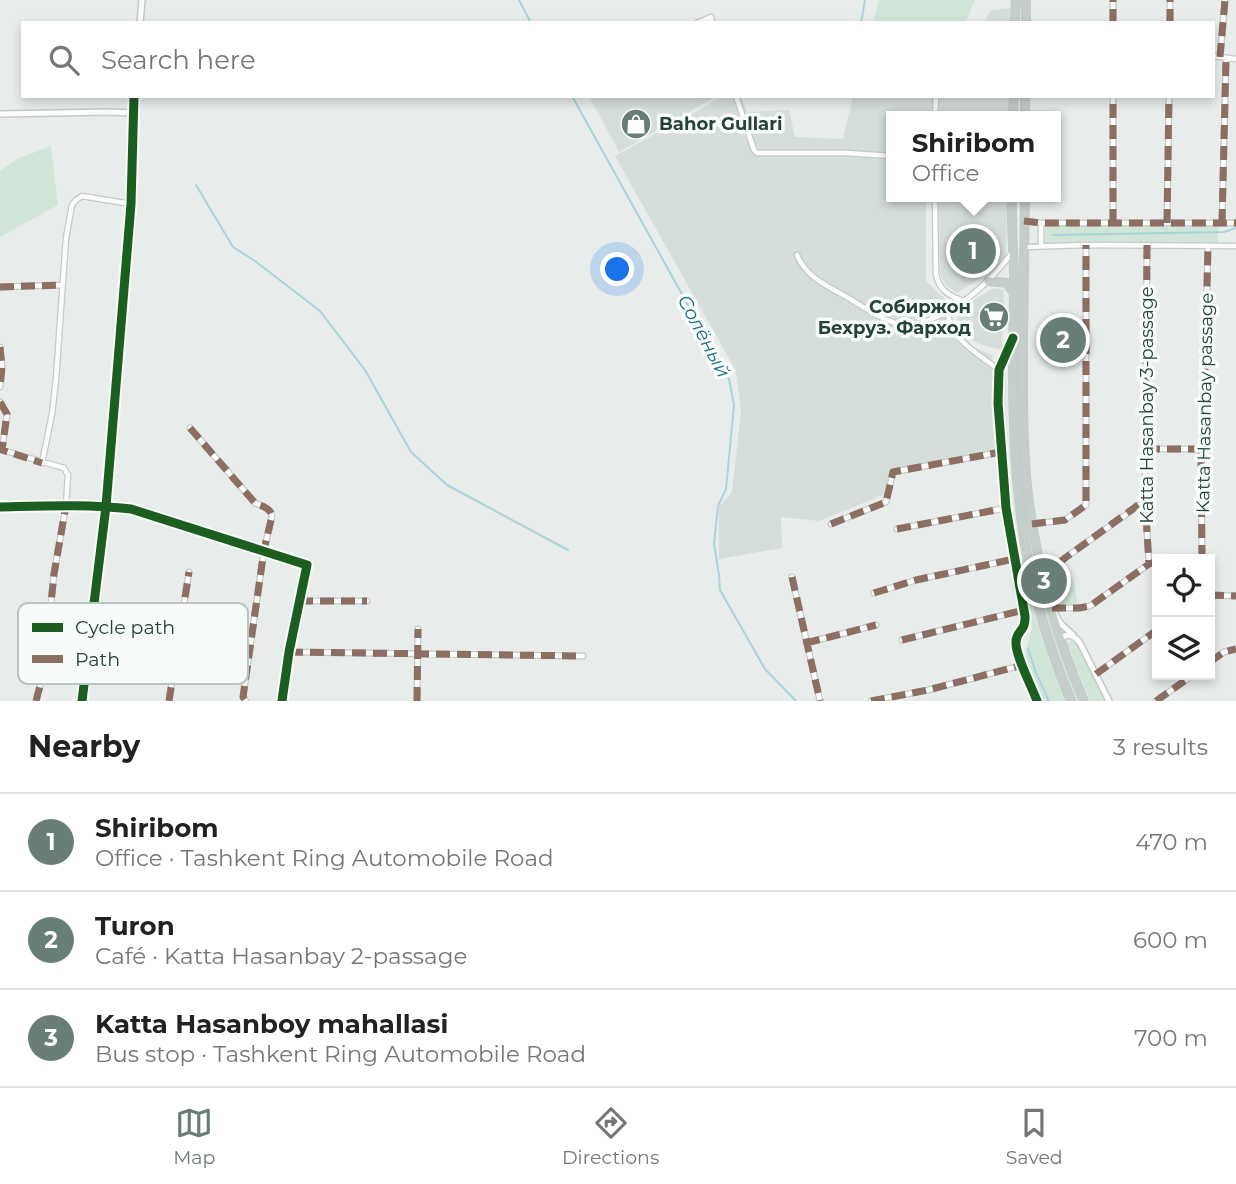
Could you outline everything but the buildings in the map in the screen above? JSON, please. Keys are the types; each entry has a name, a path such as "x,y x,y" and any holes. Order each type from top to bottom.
{"highway":[{"path":"1015,21 1016,0"},
{"path":"1026,0 1026,21"},
{"path":"1012,202 1014,437 1018,499 1029,565 1045,627 1071,701"},
{"path":"1025,202 1023,400 1032,524 1061,639 1084,701"},
{"path":"1013,252 1024,247"},
{"path":"988,281 1007,283 1013,292"}],"street":[{"path":"140,21 142,0"},
{"path":"1113,0 1113,21"},
{"path":"1170,0 1170,21"},
{"path":"1222,223 1225,0"},
{"path":"1215,56 1236,59"},
{"path":"94,603 106,506 131,204 134,98"},
{"path":"737,98 757,153 886,156"},
{"path":"1112,223 1113,98"},
{"path":"1167,223 1169,98"},
{"path":"0,114 133,113"},
{"path":"42,463 57,379 66,238 72,205 82,196 131,204"},
{"path":"934,202 937,281 948,294 965,301"},
{"path":"1024,221 1236,223"},
{"path":"1041,223 1041,246"},
{"path":"1032,524 1065,520 1086,505 1086,245"},
{"name":"Katta Hasanbay 3-passage","path":"1147,246 1145,500 1149,564"},
{"name":"Katta Hasanbay passage","path":"1202,554 1201,449 1208,246"},
{"path":"1024,247 1236,246"},
{"path":"797,255 812,277 875,314 904,326 922,324 951,311 988,281 1013,252"},
{"path":"0,287 62,285"},
{"path":"951,311 948,316 950,323 961,341 999,370"},
{"path":"1013,338 999,370 1001,452 1006,508 1024,610 1025,625 1018,634 1016,643 1037,701"},
{"path":"0,347 0,387"},
{"path":"0,402 7,414 1,449 67,471 66,505 51,603"},
{"path":"190,428 255,503 269,509 272,516 264,550 248,663"},
{"path":"1146,449 1201,449"},
{"path":"831,524 886,502 894,472 1001,452"},
{"path":"1043,576 1145,500"},
{"path":"0,507 66,505 131,509 307,565 282,701"},
{"path":"897,529 1006,508"},
{"path":"874,593 916,580 1014,559"},
{"path":"1109,701 1087,654 1076,638 1061,624 1052,608 1090,606 1152,563"},
{"path":"184,603 189,572"},
{"path":"792,577 820,701"},
{"path":"1215,595 1236,596"},
{"path":"299,601 367,601"},
{"path":"902,640 1024,610"},
{"path":"806,643 876,625"},
{"path":"417,701 418,629"},
{"path":"1096,674 1152,634"},
{"path":"1061,639 1067,635 1076,638"},
{"path":"1215,658 1224,652 1236,649"},
{"path":"289,652 583,656"},
{"path":"871,701 928,690 1023,665"},
{"path":"1156,701 1185,680"},
{"path":"36,701 41,684"},
{"path":"245,684 243,698 246,701"}],"shaded area":[{"path":"1011,8 1011,21 985,21 991,10"},
{"name":"Bahor Gullari","path":"590,98 714,98 619,152"},
{"path":"720,98 742,98 747,112 789,110 795,137 843,139 853,98 933,98 932,111 886,111 886,202 926,202 926,281 946,300 956,340 992,355 998,451 892,470 883,495 819,521 781,517 782,548 719,559 719,507 732,492 741,411 736,371 615,156"},
{"path":"939,98 1009,98 1009,111 939,111"},
{"path":"939,202 1007,202 1006,262 957,293 947,286 940,274"},
{"path":"994,288 1004,290 1002,350 982,345 964,335 955,311"}],"green space":[{"path":"879,0 975,0 966,21 874,21"},
{"path":"51,146 58,205 0,237 0,171 17,159"},
{"path":"1045,226 1218,227 1218,244 1045,243"},
{"path":"1017,271 1020,271 1020,421 1026,511 1047,608 1080,701 1076,701 1049,628 1025,527 1016,414"},
{"path":"1006,369 1009,458 1019,542 1048,649 1068,701 1042,701 1024,657 1032,628 1008,496 1003,370"},
{"path":"1064,563 1074,583 1078,605 1063,605 1055,570"},
{"path":"1071,640 1077,645 1105,701 1090,701 1067,644"}],"waterway":[{"name":"Солёный","path":"519,0 530,21"},
{"path":"861,21 865,0"},
{"name":"Солёный","path":"573,98 729,379 734,405 726,489 718,506 714,544 720,590 765,669 796,701"},
{"path":"196,185 233,247 320,311 365,370 411,452 447,485 568,550"},
{"path":"1053,235 1224,232 1236,228"},
{"path":"1028,649 1049,701"}],"marked path":[{"path":"1113,0 1113,21"},
{"path":"1170,0 1170,21"},
{"path":"1220,57 1225,0"},
{"path":"1222,223 1226,58"},
{"path":"1113,98 1113,223"},
{"path":"1167,223 1169,98"},
{"path":"1024,221 1236,223"},
{"path":"1032,524 1065,520 1086,505 1086,245"},
{"path":"1147,245 1145,500 1149,564"},
{"path":"1202,554 1201,449 1208,246"},
{"path":"0,287 62,285"},
{"path":"0,347 0,387"},
{"path":"0,402 7,414 2,450 42,463"},
{"path":"190,428 255,503 268,509 272,516 264,550 248,662"},
{"path":"1146,449 1201,449"},
{"path":"831,524 886,502 893,472 1001,452"},
{"path":"1043,576 1145,500"},
{"path":"51,603 66,505"},
{"path":"897,529 1006,508"},
{"path":"874,593 916,580 1014,559"},
{"path":"1052,608 1090,606 1152,563"},
{"path":"184,603 189,572"},
{"path":"792,577 820,701"},
{"path":"1215,595 1236,596"},
{"path":"299,601 367,601"},
{"path":"902,640 1024,610"},
{"path":"806,643 876,625"},
{"path":"417,701 418,629"},
{"path":"1096,674 1152,634"},
{"path":"1215,658 1224,652 1236,649"},
{"path":"289,652 583,656"},
{"path":"871,701 928,690 1023,665"},
{"path":"1156,701 1186,680"},
{"path":"36,701 41,684"},
{"path":"169,701 172,684"},
{"path":"245,684 243,697 246,701"}],"cycle path":[{"path":"94,603 106,506 131,204 134,98"},
{"path":"1013,338 999,370 998,403 1006,508 1025,616 1024,625 1016,638 1016,648 1037,701"},
{"path":"0,507 82,506 131,509 307,565 282,701"},
{"path":"82,701 84,684"}],"place":[{"name":"Bahor Gullari","path":"636,124"},
{"name":"Shiribom","path":"973,251"},
{"name":"Собиржон Бехруз. Фарход","path":"994,317"},
{"name":"Turon","path":"1063,340"},
{"name":"Katta Hasanboy mahallasi","path":"1044,581"}]}
